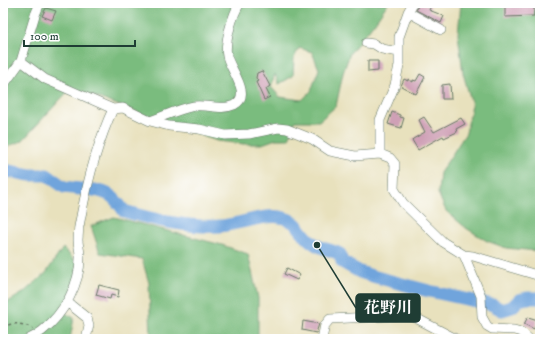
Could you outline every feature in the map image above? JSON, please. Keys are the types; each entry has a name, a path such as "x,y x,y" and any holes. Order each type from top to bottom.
{"street":[{"path":"3,86 21,61 40,3"},
{"path":"150,120 195,106 224,107 237,103 240,99 242,89 232,70 227,56 227,45 235,11 240,3"},
{"path":"380,154 380,120 395,85 399,65 399,37 413,3"},
{"path":"408,12 441,30"},
{"path":"366,43 374,44 382,49 399,52"},
{"path":"21,61 45,79 113,109 123,108 150,120 169,126 199,129 232,135 249,134 278,128 287,129 312,139 330,151 355,156 380,154 390,158 395,164 394,189 402,203 443,242 464,255 473,256 540,276"},
{"path":"29,339 42,332 55,319 74,289 78,276 80,256 78,239 80,225 92,168 101,135 113,109"},
{"path":"464,255 481,296 484,321 487,326 492,329 514,330 521,332 530,339"},
{"path":"67,302 87,318 89,325 86,339"},
{"path":"322,339 325,325 330,319 410,315 456,339"}],"path":[{"path":"3,328 10,324 16,323 36,328 42,332"}],"green space":[{"path":"3,3 388,3 350,53 343,73 336,106 319,121 295,121 289,139 276,139 262,144 217,141 71,88 22,141 3,148","holes":["299,48 312,52 319,69 311,91 302,100 280,97 271,87 275,74 279,84 293,76 294,58"]},
{"path":"461,3 540,3 540,247 537,251 506,248 487,241 466,228 446,211 438,193 440,173 466,133 472,105 463,73 458,34"},
{"path":"114,217 222,245 248,254 258,298 258,339 151,339 149,283 142,259 100,253 91,226"},
{"path":"63,248 78,263 76,281 65,313 74,318 70,339 3,339 3,305 23,293 46,273"}],"building":[{"path":"419,3 431,6 429,10 444,16 441,23 416,10"},
{"path":"522,3 534,3 534,16 505,17 505,6 522,5"},
{"path":"46,8 56,11 52,20 42,16"},
{"path":"368,61 378,61 378,71 368,72"},
{"path":"262,71 270,86 266,89 270,97 264,100 256,82 258,81 256,78 257,73"},
{"path":"420,74 425,77 416,94 401,86 404,79 408,81 408,79 413,82 413,80 416,81"},
{"path":"450,84 451,99 442,99 442,85"},
{"path":"392,112 404,118 401,128 388,124"},
{"path":"424,117 434,132 461,118 465,124 456,129 457,132 444,138 443,136 418,150 412,140 425,132 419,120"},
{"path":"287,268 300,275 297,280 284,274"},
{"path":"99,285 119,290 118,297 111,295 110,299 96,295"},
{"path":"528,317 538,320 534,329 524,324"},
{"path":"303,321 319,324 316,333 302,330"}],"waterway":[{"path":"3,170 30,175 47,175 64,187 80,189"},
{"path":"93,190 104,192 112,196 124,211 183,225 220,226 274,216 287,219 297,225 310,241 318,246 340,254 342,262 360,272 429,291 493,305 502,310 512,307 519,300 527,298 540,298"}],"place":[{"name":"花野川","path":"317,245"}]}
